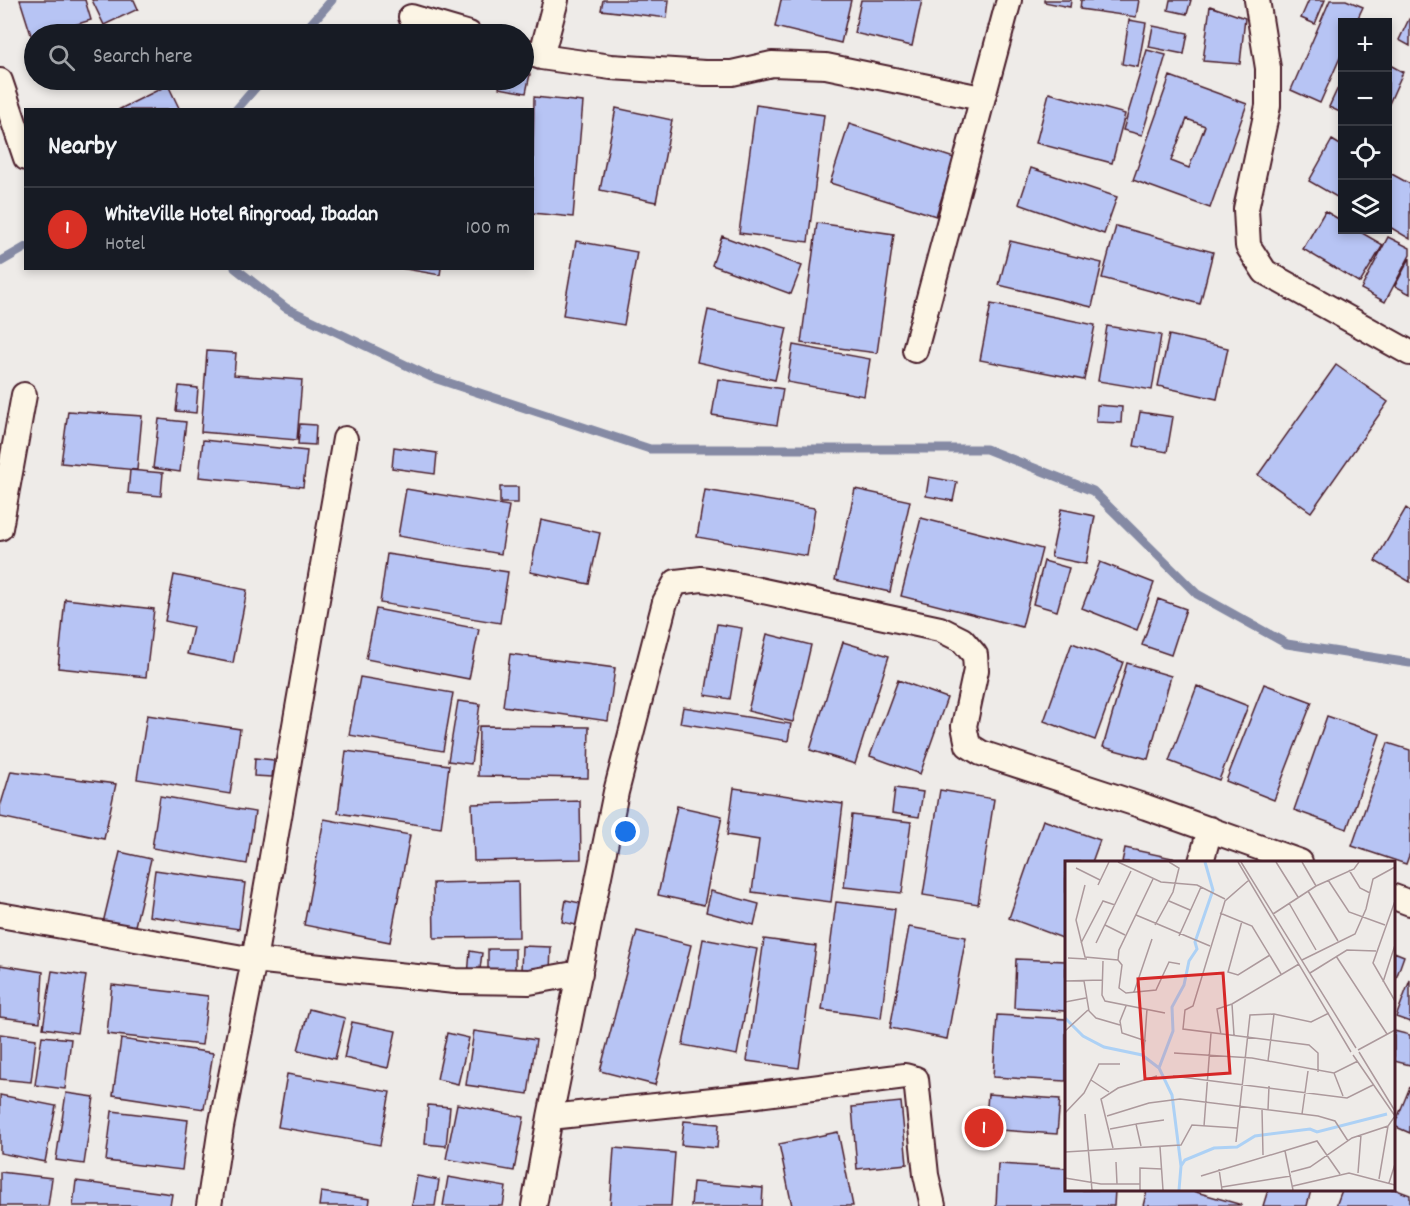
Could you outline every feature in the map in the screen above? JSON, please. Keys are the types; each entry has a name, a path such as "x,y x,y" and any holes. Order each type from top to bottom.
{"street":[{"path":"534,50 556,0"},
{"path":"915,350 1009,0"},
{"path":"1257,0 1268,68 1268,106 1258,163 1246,209 1248,246 1265,272 1410,353"},
{"path":"411,17 435,24"},
{"path":"534,54 611,67 705,73 732,73 772,64 826,66 981,98"},
{"path":"0,81 24,152"},
{"path":"0,528 24,395"},
{"path":"209,1206 221,1127 254,960 345,439"},
{"path":"534,1206 616,792 665,602 675,582 702,579 940,629 962,639 975,655 976,670 964,726 968,745 981,753 1008,763 1210,829 1297,861"},
{"path":"1201,861 1210,829"},
{"path":"1395,897 1410,903"},
{"path":"0,915 254,960 455,981 529,982 580,973"},
{"path":"550,1117 742,1097 905,1076 916,1079 926,1175 933,1206"}],"building":[{"path":"20,0 85,0 91,20 78,24 28,24"},
{"path":"92,0 134,0 138,9 104,24"},
{"path":"603,0 669,0 667,18 601,10"},
{"path":"781,0 851,0 841,43 775,27"},
{"path":"861,0 922,0 912,46 854,33"},
{"path":"1044,0 1071,0 1070,7 1044,2"},
{"path":"1081,0 1139,0 1136,17 1080,9"},
{"path":"1170,0 1191,0 1187,14 1168,10"},
{"path":"1309,0 1325,0 1315,24 1301,18"},
{"path":"1330,0 1346,0 1363,7 1358,18 1338,18 1338,62 1320,103 1291,90"},
{"path":"1210,6 1245,18 1240,64 1203,61"},
{"path":"1129,20 1146,23 1138,67 1122,64"},
{"path":"1410,20 1410,46 1399,40"},
{"path":"1153,26 1188,33 1184,54 1149,47"},
{"path":"1147,50 1166,55 1142,135 1123,130"},
{"path":"1392,66 1403,72 1392,97"},
{"path":"1170,76 1247,104 1210,208 1133,180","holes":["1187,119 1205,126 1189,168 1171,161"]},
{"path":"1338,88 1338,111 1329,107"},
{"path":"158,90 170,90 179,108 122,108"},
{"path":"510,90 527,90 526,93"},
{"path":"1049,93 1125,114 1112,163 1036,143"},
{"path":"534,97 583,102 573,217 534,213"},
{"path":"756,105 824,115 808,242 739,233"},
{"path":"616,108 672,120 656,202 600,190"},
{"path":"849,124 954,158 936,216 830,183"},
{"path":"1332,140 1338,144 1338,198 1309,181"},
{"path":"1031,168 1117,197 1104,234 1019,204"},
{"path":"1392,174 1410,184 1410,239 1392,228"},
{"path":"1325,211 1338,219 1338,234 1364,234 1383,245 1360,283 1303,249"},
{"path":"817,223 894,234 877,353 801,343"},
{"path":"1116,226 1213,252 1200,304 1102,278"},
{"path":"722,236 802,266 791,294 712,265"},
{"path":"1388,237 1410,248 1410,255 1385,302 1361,289"},
{"path":"576,241 637,252 624,325 563,315"},
{"path":"1010,241 1102,263 1092,307 999,285"},
{"path":"1410,258 1410,294 1395,286"},
{"path":"411,270 441,270 440,275"},
{"path":"991,304 1095,325 1084,380 980,360"},
{"path":"708,310 787,328 775,380 697,362"},
{"path":"1107,326 1161,335 1152,390 1098,381"},
{"path":"1169,335 1228,348 1217,399 1158,386"},
{"path":"793,345 870,359 864,396 787,382"},
{"path":"207,351 236,353 234,375 302,380 297,440 201,432"},
{"path":"1336,365 1388,402 1311,512 1258,475"},
{"path":"718,379 783,389 777,425 712,415"},
{"path":"179,386 198,388 196,413 176,411"},
{"path":"1097,405 1122,407 1121,423 1096,422"},
{"path":"68,411 142,416 137,470 61,463"},
{"path":"1140,412 1173,417 1167,452 1134,446"},
{"path":"159,419 186,422 180,472 153,468"},
{"path":"300,424 316,425 315,445 298,444"},
{"path":"203,440 307,451 303,487 199,477"},
{"path":"394,447 437,453 435,474 392,468"},
{"path":"130,470 163,473 161,496 128,493"},
{"path":"929,477 957,482 953,501 926,496"},
{"path":"500,487 518,487 518,503 500,503"},
{"path":"406,489 509,506 501,554 398,536"},
{"path":"855,489 910,501 890,592 835,580"},
{"path":"705,490 815,508 807,556 697,537"},
{"path":"1406,508 1410,511 1410,582 1375,561"},
{"path":"1061,509 1095,516 1086,564 1051,557"},
{"path":"921,518 1042,549 1022,627 901,596"},
{"path":"541,520 600,533 589,584 530,572"},
{"path":"387,554 508,572 500,623 380,603"},
{"path":"1044,561 1069,568 1057,611 1033,604"},
{"path":"1100,562 1154,583 1137,630 1082,608"},
{"path":"174,575 247,590 233,663 187,654 193,627 165,621"},
{"path":"65,599 154,609 146,677 58,668"},
{"path":"1158,599 1186,609 1171,655 1142,645"},
{"path":"376,609 479,629 469,679 366,659"},
{"path":"717,624 742,628 730,699 705,695"},
{"path":"767,634 811,645 793,722 748,711"},
{"path":"843,642 889,656 855,764 810,750"},
{"path":"1072,643 1123,662 1095,740 1044,721"},
{"path":"510,654 615,668 608,721 503,706"},
{"path":"1127,663 1171,676 1148,759 1103,747"},
{"path":"360,677 453,693 443,751 349,735"},
{"path":"898,680 947,698 920,774 870,756"},
{"path":"1264,684 1312,702 1274,800 1226,781"},
{"path":"1197,686 1248,706 1219,780 1169,761"},
{"path":"458,701 480,704 471,764 448,761"},
{"path":"683,707 791,724 788,741 680,723"},
{"path":"147,715 240,729 230,794 137,779"},
{"path":"1327,716 1380,734 1347,829 1294,810"},
{"path":"479,726 589,727 588,778 478,776"},
{"path":"1388,743 1410,750 1410,853 1406,864 1352,846"},
{"path":"346,751 449,765 441,828 338,813"},
{"path":"255,758 274,760 272,777 254,776"},
{"path":"11,771 116,784 104,839 0,817 0,807"},
{"path":"734,788 843,804 831,902 752,892 759,840 727,835"},
{"path":"895,788 923,792 919,817 892,813"},
{"path":"940,790 994,799 978,904 923,895"},
{"path":"160,796 255,812 247,864 152,848"},
{"path":"580,801 581,859 474,861 472,804"},
{"path":"677,806 722,816 704,905 658,895"},
{"path":"852,815 911,822 902,893 844,887"},
{"path":"324,819 410,835 390,942 304,925"},
{"path":"1043,820 1100,840 1092,861 1065,861 1065,939 1009,918"},
{"path":"1125,848 1177,859 1176,861 1122,861"},
{"path":"120,852 151,859 134,930 103,923"},
{"path":"155,870 245,883 239,929 149,916"},
{"path":"518,881 519,937 434,938 433,883"},
{"path":"711,891 759,904 754,925 706,912"},
{"path":"566,900 585,904 581,926 562,922"},
{"path":"836,902 895,909 881,1018 822,1010"},
{"path":"909,927 966,937 947,1039 890,1028"},
{"path":"637,931 691,945 655,1085 600,1071"},
{"path":"703,939 757,949 737,1055 683,1045"},
{"path":"764,939 816,946 799,1068 747,1061"},
{"path":"522,946 551,947 550,972 521,971"},
{"path":"488,949 515,949 515,974 488,975"},
{"path":"470,951 482,953 479,977 468,976"},
{"path":"1395,952 1404,956 1395,981"},
{"path":"1016,959 1065,961 1065,1011 1014,1008"},
{"path":"0,965 43,972 40,1022 0,1017"},
{"path":"52,971 86,976 77,1033 43,1028"},
{"path":"1410,980 1410,1022 1396,1017"},
{"path":"112,985 208,996 202,1045 107,1034"},
{"path":"309,1009 345,1018 335,1059 298,1050"},
{"path":"997,1015 1065,1019 1065,1081 993,1077"},
{"path":"352,1022 396,1031 388,1068 344,1058"},
{"path":"474,1031 536,1040 528,1094 466,1085"},
{"path":"1395,1031 1410,1035 1410,1065 1395,1061"},
{"path":"447,1033 469,1038 458,1084 437,1079"},
{"path":"0,1034 36,1039 31,1082 0,1079"},
{"path":"42,1036 71,1039 65,1089 35,1085"},
{"path":"121,1039 213,1053 204,1109 113,1095"},
{"path":"287,1074 390,1092 380,1145 278,1127"},
{"path":"1410,1087 1410,1133 1395,1126"},
{"path":"66,1093 94,1097 84,1164 56,1160"},
{"path":"988,1094 1060,1099 1057,1134 985,1129"},
{"path":"0,1095 56,1106 45,1162 0,1153"},
{"path":"901,1102 907,1164 857,1169 852,1107"},
{"path":"457,1104 524,1117 514,1171 446,1159"},
{"path":"428,1105 450,1107 446,1146 425,1144"},
{"path":"112,1111 188,1120 182,1170 106,1161"},
{"path":"684,1121 719,1124 717,1148 681,1145"},
{"path":"838,1132 853,1206 792,1206 779,1144"},
{"path":"614,1148 675,1153 671,1206 610,1206"},
{"path":"998,1164 1065,1168 1065,1191 1115,1191 1114,1206 996,1206"},
{"path":"0,1172 52,1178 48,1206 0,1206"},
{"path":"417,1176 439,1180 435,1206 412,1206"},
{"path":"448,1177 506,1187 503,1206 443,1206"},
{"path":"76,1181 172,1194 170,1206 73,1206"},
{"path":"693,1182 763,1188 762,1206 691,1206"},
{"path":"1395,1189 1410,1195 1410,1206 1336,1206 1342,1191"},
{"path":"1147,1191 1193,1191 1242,1205 1143,1206"},
{"path":"1268,1191 1311,1191 1307,1206 1263,1206"},
{"path":"321,1192 370,1199 369,1206 319,1206"}],"waterway":[{"path":"311,24 332,0"},
{"path":"238,108 253,90"},
{"path":"0,262 24,248"},
{"path":"238,270 286,308 431,377 650,449 986,449 1093,491 1197,594 1287,644 1410,663"}],"place":[{"name":"WhiteVille Hotel Ringroad, Ibadan","path":"984,1128"}]}
